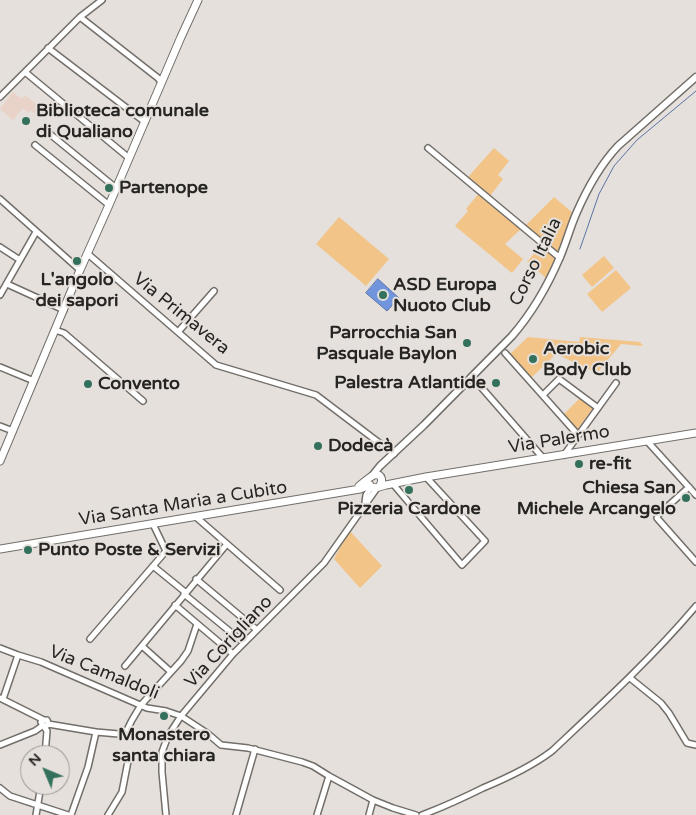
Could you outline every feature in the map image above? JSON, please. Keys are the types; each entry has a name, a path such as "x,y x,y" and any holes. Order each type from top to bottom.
{"main road":[{"path":"0,461 80,270 198,0"},
{"name":"Via Palermo","path":"375,482 393,484 696,433"},
{"path":"348,491 375,482"},
{"name":"Via Santa Maria a Cubito","path":"0,549 360,489 375,482"}],"street":[{"path":"0,97 80,17 102,0"},
{"path":"80,17 161,82"},
{"path":"48,48 145,122"},
{"path":"25,72 129,158"},
{"name":"Corso Italia","path":"375,482 394,454 522,324 560,258 580,206 610,154 696,77"},
{"path":"45,130 116,188"},
{"path":"35,144 109,205"},
{"path":"428,148 560,258"},
{"path":"0,199 80,270"},
{"path":"0,295 36,232"},
{"path":"0,247 20,260"},
{"name":"Via Primavera","path":"88,254 216,365 316,395 394,454"},
{"path":"6,284 64,310"},
{"path":"178,332 214,291"},
{"path":"56,330 64,333 143,400"},
{"path":"504,353 578,435"},
{"path":"0,367 34,381"},
{"path":"543,395 560,379 598,408"},
{"path":"564,455 616,383"},
{"path":"481,387 543,458"},
{"path":"0,426 13,431"},
{"path":"647,441 696,495"},
{"path":"393,484 462,565 485,541 426,477"},
{"path":"363,507 366,495 375,482"},
{"name":"Via Corigliano","path":"166,815 162,752 168,736 181,716 233,654 324,563 363,507 375,482"},
{"path":"689,488 658,515 657,518 696,562"},
{"path":"360,489 366,495"},
{"path":"196,517 280,590"},
{"path":"90,640 166,551 153,524"},
{"path":"125,666 227,544"},
{"path":"153,566 244,643"},
{"path":"196,579 257,630"},
{"path":"175,605 233,654"},
{"path":"422,815 513,775 552,751 630,678 696,606"},
{"path":"18,655 1,699 45,724 128,735 132,720 141,705 188,651 198,624"},
{"path":"142,646 171,672"},
{"name":"Via Camaldoli","path":"0,648 41,662 141,705 181,716 207,732 221,746 255,749 302,762 313,766 373,800 416,815"},
{"path":"630,678 661,703 686,743 696,745"},
{"path":"0,746 35,731 45,724"},
{"path":"45,724 47,732 46,745"},
{"path":"71,815 88,767 96,732"},
{"path":"236,815 255,749"},
{"path":"108,815 122,792 129,756"},
{"path":"317,815 328,776"},
{"path":"0,788 10,796 68,815"},
{"path":"36,815 40,795"},
{"path":"369,815 373,800"}],"shaded area":[{"path":"13,92 22,99 25,95 40,107 35,114 30,110 29,113 23,108 13,120 0,109"},
{"path":"494,148 509,161 498,175 503,179 490,196 468,177"},
{"path":"479,193 521,229 505,244 523,259 512,273 455,226 468,211 466,209"},
{"path":"554,197 573,213 557,253 525,226"},
{"path":"339,217 389,259 366,286 316,244"},
{"path":"541,245 556,258 546,278 527,262"},
{"path":"604,256 614,268 592,287 582,275"},
{"path":"616,270 631,288 602,312 587,294"},
{"path":"528,337 579,342 580,337 640,342 643,346 621,344 597,373 556,354 531,378 510,354"},
{"path":"580,398 593,408 577,430 563,415"},
{"path":"349,530 382,566 360,588 334,559"}],"water":[{"name":"ASD Europa Nuoto Club","path":"378,279 399,298 387,311 366,293"}],"waterway":[{"path":"580,249 599,194 614,166 637,140 696,91"}],"place":[{"name":"Biblioteca comunale di Qualiano","path":"26,121"},
{"name":"Partenope","path":"109,188"},
{"name":"L'angolo dei sapori","path":"77,261"},
{"name":"ASD Europa Nuoto Club","path":"383,295"},
{"name":"Parrocchia San Pasquale Baylon","path":"467,343"},
{"name":"Aerobic Body Club","path":"533,359"},
{"name":"Palestra Atlantide","path":"496,383"},
{"name":"Convento","path":"88,384"},
{"name":"Dodecà","path":"318,446"},
{"name":"re-fit","path":"579,464"},
{"name":"Pizzeria Cardone","path":"409,490"},
{"name":"Chiesa San Michele Arcangelo","path":"686,498"},
{"name":"Punto Poste & Servizi","path":"28,550"},
{"name":"Monastero santa chiara","path":"164,716"}]}
